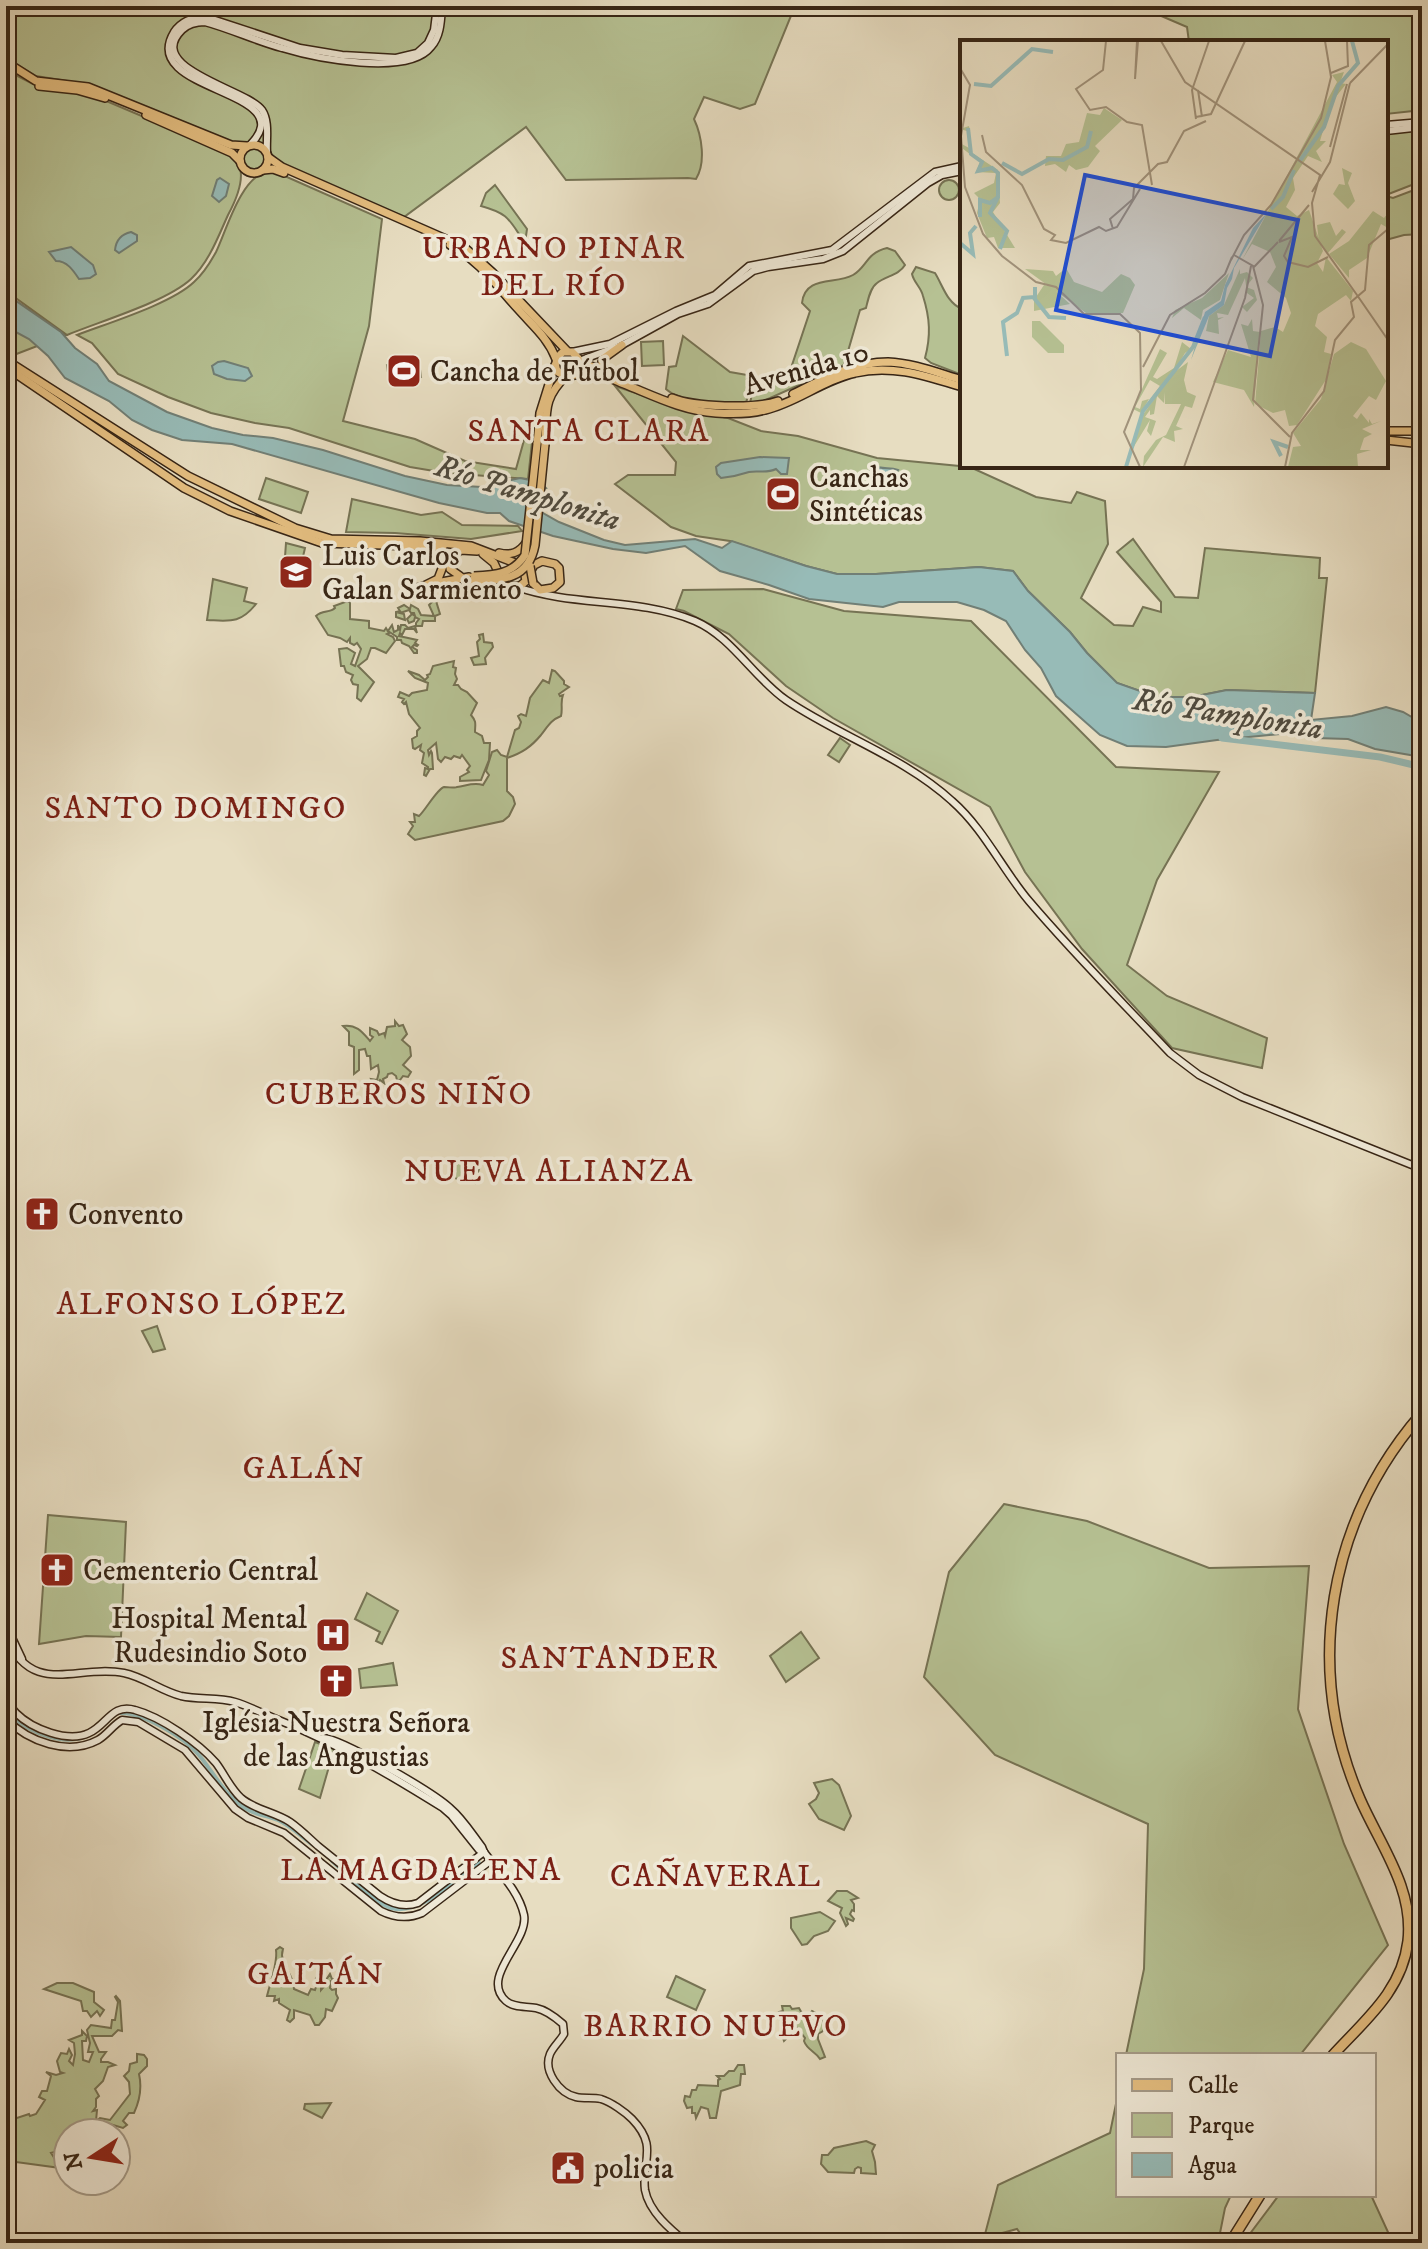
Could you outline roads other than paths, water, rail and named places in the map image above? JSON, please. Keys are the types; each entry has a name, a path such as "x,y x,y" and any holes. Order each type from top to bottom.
{"highway":[{"path":"1335,2053 1392,1990 1403,1964 1408,1940 1408,1913 1400,1879 1352,1780 1339,1737 1330,1676 1333,1600 1340,1565 1365,1498 1397,1443 1422,1413"},
{"path":"1230,2243 1259,2197"}],"main road":[{"path":"240,161 242,152 258,136 260,119 256,111 244,103 188,76 174,62 170,42 175,30 184,22 206,17 300,48 337,55 396,58 417,53 428,43 440,6"},
{"path":"6,65 36,86 77,90 104,97 218,146 232,153 244,169 257,173 267,164 267,121 260,108 249,99 189,71 180,62 175,44 184,28 202,22 306,55 353,61 404,62 419,58 434,44 440,31 440,6"},
{"path":"6,65 36,81 88,87 231,145 258,145 282,167 464,247 491,270 555,344 560,373 570,375"},
{"path":"1388,125 1422,124"},
{"path":"1388,131 1422,124"},
{"path":"602,369 604,358 622,345 678,314 718,298 753,271 836,255 851,247 935,172 960,169"},
{"path":"263,170 278,171 465,253 555,344 570,352 579,362"},
{"path":"456,589 522,585 526,579 534,565 544,561 559,568 560,582 548,590 537,588 533,583 530,572 531,557 535,545 540,413 560,353 610,344 715,295 749,266 832,250 888,213"},
{"path":"579,362 622,345"},
{"path":"6,360 188,476 272,518 321,538 441,542 509,555 518,552 527,540"},
{"path":"408,590 495,575 512,569 523,558 548,400 554,388 578,369 579,362"},
{"name":"Avenida 10","path":"579,362 602,369 685,409 715,413 764,411 838,378 880,369 915,373 960,386"},
{"name":"Avenida 10","path":"671,401 766,404 845,369 890,362 960,379"},
{"path":"6,367 184,488 230,511 322,543 479,549 518,564 534,590 544,595"},
{"name":"Avenida 10","path":"570,375 593,373 616,378"},
{"path":"1388,431 1418,431 1417,443 1388,440"},
{"path":"184,488 188,476"},
{"path":"195,495 193,485 201,482"},
{"path":"410,546 432,552 442,562 441,576 426,588"},
{"path":"531,557 520,571 506,579 466,578 451,571 448,564 450,556 461,550 479,549 492,560 498,573 505,582 514,586 544,595 661,610 692,620 712,631 787,701 920,777 951,799 974,823 1028,900 1170,1053 1186,1066 1242,1097 1422,1169"},
{"path":"498,573 498,563 507,560"},
{"path":"6,1625 26,1665"},
{"path":"6,1637 14,1654 37,1671 56,1676 121,1672 180,1696 239,1704 351,1752 451,1815 513,1890 524,1917 518,1939 499,1975 502,1996 509,2003 546,2011 563,2024 564,2034 551,2051 548,2065 552,2078 570,2095 599,2099 634,2121 647,2143 645,2186 656,2218 687,2243"},
{"path":"6,1698 22,1718 63,1737 93,1732 119,1709 143,1713 201,1748 245,1801 289,1822 390,1902 404,1906 416,1904 484,1852"},
{"path":"6,1719 19,1730 46,1743 64,1747 79,1747 96,1741 122,1720 138,1722 188,1753 238,1812 287,1834 381,1911 392,1916 405,1918 422,1913 490,1861"}],"water":[{"path":"220,178 229,184 226,196 219,202 212,196"},
{"path":"131,232 137,235 137,241 119,253 115,250 118,240"},
{"path":"71,247 93,265 96,274 79,279 49,252"},
{"path":"16,301 61,332 75,348 97,364 109,381 167,412 212,428 323,450 405,476 447,485 482,487 520,478 540,482 546,488 535,492 534,508 559,522 625,545 695,539 722,548 732,541 837,574 979,567 1013,571 1028,591 1117,683 1157,697 1192,697 1227,690 1315,693 1311,720 1352,716 1386,707 1422,723 1422,757 1375,749 1348,739 1314,738 1290,733 1166,747 1127,746 1100,735 1056,696 1041,668 1006,621 984,610 957,602 899,602 883,607 809,599 720,571 685,546 646,553 613,549 553,536 509,521 500,513 439,503 232,444 182,440 132,420 109,401 65,378 48,356 29,339 6,329 6,314"},
{"path":"224,361 248,368 252,376 245,381 214,374 212,366"},
{"path":"760,457 789,458 787,474 781,474 776,469 721,478 717,474 716,467 721,463"},
{"path":"872,465 898,470 887,488 869,472"}],"waterway":[{"name":"Río Pamplonita","path":"1222,738 1380,757 1422,767"},
{"path":"6,1709 22,1724 44,1735 67,1740 89,1735"},
{"path":"118,1713 138,1716 173,1733 199,1755 236,1802 251,1812 283,1822 313,1845"},
{"path":"332,1861 373,1897 397,1909 410,1908 435,1896 479,1863"}],"place":[{"name":"Cancha de Fútbol","path":"404,371"},
{"name":"Canchas Sintéticas","path":"783,494"},
{"name":"Luis Carlos Galan Sarmiento","path":"296,572"},
{"name":"Convento","path":"42,1214"},
{"name":"Cementerio Central","path":"57,1570"},
{"name":"Hospital Mental Rudesindio Soto","path":"333,1635"},
{"name":"Iglésia Nuestra Señora de las Angustias","path":"336,1681"},
{"name":"policia","path":"568,2168"}],"district":[{"name":"URBANO PINAR DEL RÍO","path":"554,266"},
{"name":"SANTA CLARA","path":"589,430"},
{"name":"SANTO DOMINGO","path":"196,807"},
{"name":"CUBEROS NIÑO","path":"399,1093"},
{"name":"NUEVA ALIANZA","path":"549,1170"},
{"name":"ALFONSO LÓPEZ","path":"202,1303"},
{"name":"GALÁN","path":"304,1467"},
{"name":"SANTANDER","path":"610,1657"},
{"name":"LA MAGDALENA","path":"421,1869"},
{"name":"CAÑAVERAL","path":"716,1875"},
{"name":"GAITÁN","path":"316,1973"},
{"name":"BARRIO NUEVO","path":"716,2025"}]}
